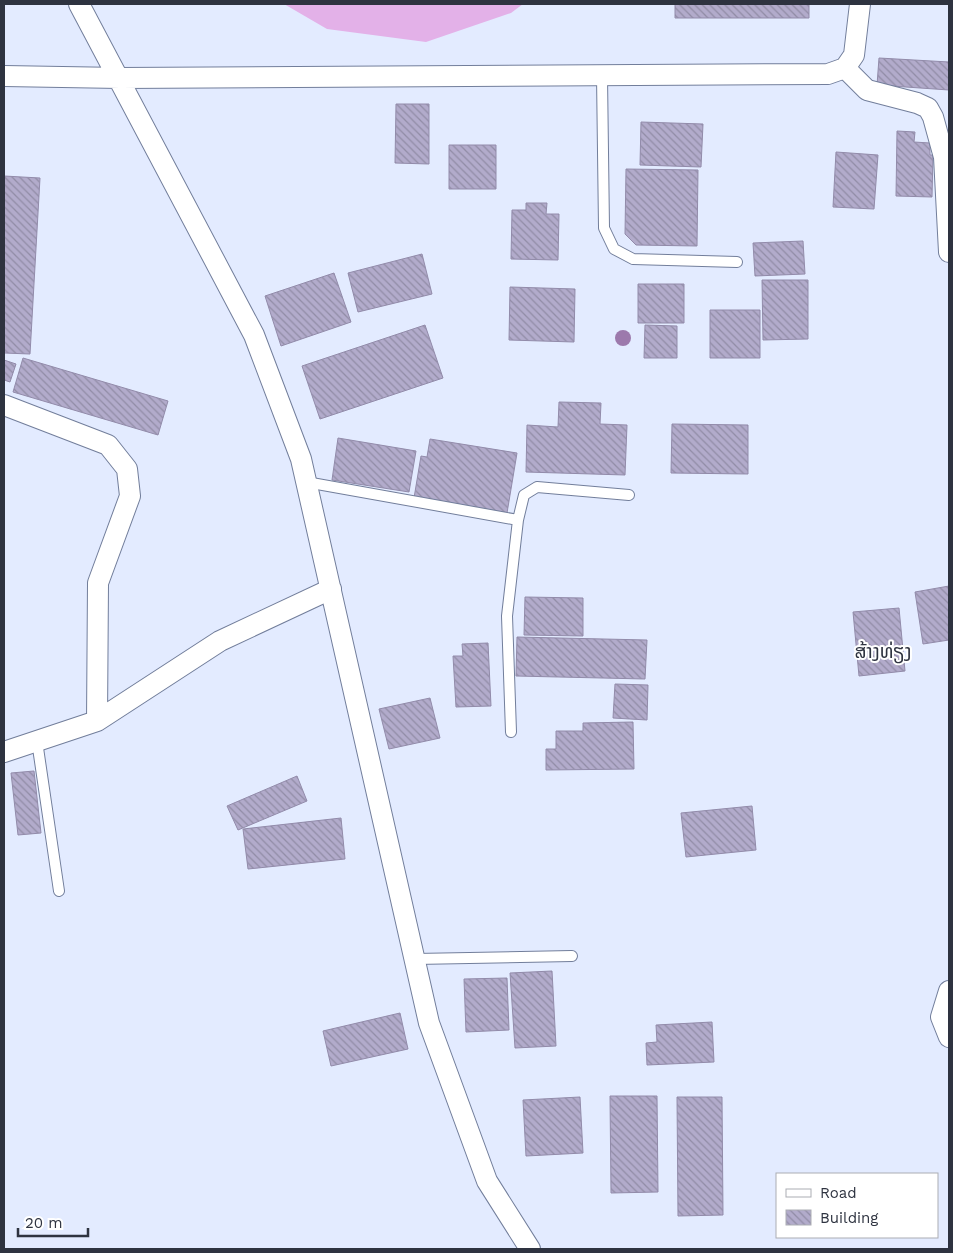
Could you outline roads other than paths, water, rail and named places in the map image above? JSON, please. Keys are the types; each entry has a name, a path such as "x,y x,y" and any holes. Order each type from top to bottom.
{"street":[{"path":"79,4 120,78 254,335 301,459 429,1023 487,1181 530,1249"},
{"path":"4,76 120,78 828,74 845,68 854,55 860,4"},
{"path":"845,68 867,90 917,102 928,108 933,118 944,157 949,252"},
{"path":"4,405 108,445 127,469 130,496 98,583 97,721"},
{"path":"4,752 97,721 220,641 331,589"},
{"path":"949,991 941,1017 949,1037"}],"lane":[{"path":"602,76 604,228 614,249 633,259 737,262"},
{"path":"306,482 518,520"},
{"path":"511,732 507,616 518,520 524,495 537,487 629,496"},
{"path":"37,741 59,891"},
{"path":"415,959 572,956"}],"district":[{"name":"ສ້າງທ່ຽງ","path":"883,651"}]}
